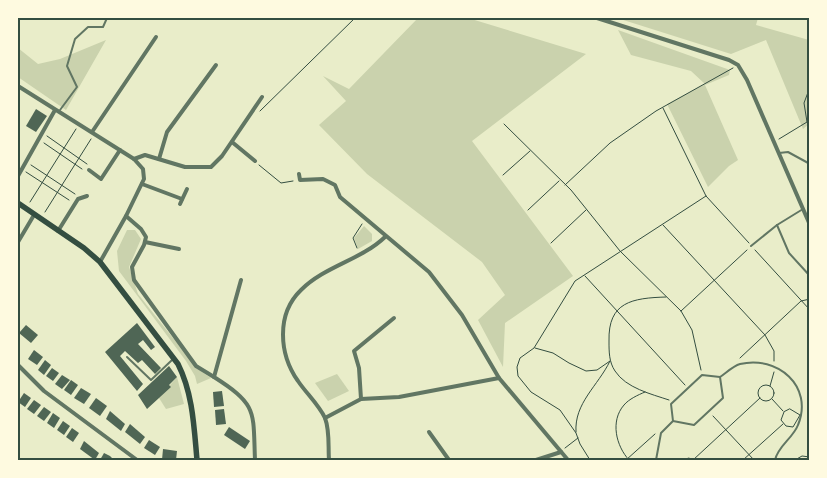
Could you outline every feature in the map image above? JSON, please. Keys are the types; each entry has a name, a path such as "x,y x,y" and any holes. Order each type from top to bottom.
{"main road":[{"path":"18,204 100,262 174,358 186,380 191,400 198,460"}],"street":[{"path":"597,18 729,60 738,65 747,80 810,224"},
{"path":"93,133 156,37"},
{"path":"159,159 168,132 216,65"},
{"path":"18,86 134,159 143,168 144,179 142,184 100,262"},
{"path":"134,159 144,155 185,167 211,167 232,142 262,97"},
{"path":"18,176 42,133 57,111"},
{"path":"232,142 255,161"},
{"path":"89,170 101,179 120,150"},
{"path":"299,174 300,180 329,181 335,185 340,197 385,237 429,272 446,293 499,378 568,460"},
{"path":"142,184 181,201 186,189"},
{"path":"58,231 76,201 87,196"},
{"path":"18,242 34,215"},
{"path":"126,216 146,237 132,267 134,280 196,366 237,392 249,406 254,422 255,460"},
{"path":"329,460 325,418 288,367 282,330 289,308 300,290 319,276 375,247 385,237"},
{"path":"145,242 178,249"},
{"path":"214,377 241,280"},
{"path":"361,399 359,368 354,351 394,318"},
{"path":"18,364 44,391 137,460"},
{"path":"325,418 361,399 400,397 499,378"},
{"path":"430,432 449,460"},
{"path":"536,460 561,452"},
{"path":"314,460 335,460"}],"lane":[{"path":"57,111 77,87 67,66 75,39 88,27 103,27 107,18"},
{"path":"779,153 788,152 810,164"},
{"path":"751,246 777,225 803,209"},
{"path":"777,225 789,253 810,276"},
{"path":"127,357 151,380 174,358"},
{"path":"673,421 671,404 702,375 720,377 737,365 754,362 768,363 791,378 798,392 800,415 798,425 776,454 775,460"},
{"path":"673,421 694,426 709,412 723,398 720,377"},
{"path":"656,460 661,433 673,421"}],"path":[{"path":"259,112 355,18"},
{"path":"565,185 610,143 663,108 738,65"},
{"path":"774,142 808,122 804,103 810,87"},
{"path":"663,108 706,196 810,310"},
{"path":"26,209 79,124"},
{"path":"504,124 565,185 587,209 620,251 681,312 692,330 702,375"},
{"path":"38,140 75,165 84,170 89,170 89,165 42,133"},
{"path":"41,219 93,133"},
{"path":"503,176 530,150"},
{"path":"26,161 75,194 76,201"},
{"path":"255,161 281,183 300,180"},
{"path":"22,169 76,201"},
{"path":"528,210 560,180"},
{"path":"590,460 576,433 560,410 531,392 518,376 516,366 520,358 534,348 575,281 706,196"},
{"path":"551,243 587,209"},
{"path":"360,255 353,238 366,220"},
{"path":"662,224 765,335 774,351 775,366 770,386"},
{"path":"681,312 751,246"},
{"path":"584,275 688,388"},
{"path":"666,297 628,302 616,310 611,321 608,338 610,361 615,372 631,386 674,402"},
{"path":"739,359 801,301 810,299"},
{"path":"534,348 553,352 568,363 586,371 597,370 610,361"},
{"path":"576,433 575,422 581,402 603,376 610,361"},
{"path":"682,460 689,458 693,460 760,398 760,389 766,384 770,386 774,392 772,398 768,401 760,398"},
{"path":"646,392 624,405 618,420 619,447 627,460 660,431"},
{"path":"772,398 784,412"},
{"path":"790,409 800,415 793,427 784,424 781,420 784,412 790,409"},
{"path":"709,412 754,460"},
{"path":"743,460 784,424"},
{"path":"561,452 578,438"},
{"path":"795,460 802,456 810,457"}],"green space":[{"path":"418,18 468,18 586,54 472,141 573,276 505,323 503,367 478,320 505,295 482,262 367,174 319,125 346,101 323,76 349,89"},
{"path":"617,18 758,18 756,25 809,40 809,124 803,129 766,40 731,54"},
{"path":"618,30 730,70 729,75 705,85 738,160 729,166 708,187 667,104 705,84 691,71 631,55"},
{"path":"106,40 66,110 18,77 18,48 38,64 60,59"},
{"path":"364,226 372,234 372,241 358,249 354,238"},
{"path":"127,230 135,230 141,239 129,267 138,294 173,338 177,340 196,368 211,378 197,384 195,376 186,361 119,271 117,251"},
{"path":"337,374 349,391 328,401 315,383"},
{"path":"177,377 184,404 166,409 159,398"}],"building":[{"path":"36,109 47,116 36,132 26,126"},
{"path":"137,323 155,347 151,350 143,340 138,344 161,368 155,374 142,360 138,363 125,351 120,356 143,384 137,391 105,352"},
{"path":"26,325 38,335 31,343 19,333"},
{"path":"34,350 43,357 37,365 28,359"},
{"path":"45,360 51,365 44,375 38,370"},
{"path":"169,366 177,377 169,385 171,387 147,409 138,395"},
{"path":"52,368 59,373 53,381 46,376"},
{"path":"62,375 70,380 62,389 55,384"},
{"path":"71,380 78,385 71,395 64,390"},
{"path":"81,388 91,394 84,404 74,398"},
{"path":"222,391 224,406 214,407 213,392"},
{"path":"24,393 31,398 25,407 18,402"},
{"path":"96,398 107,406 100,416 89,408"},
{"path":"34,400 41,405 34,414 27,409"},
{"path":"44,407 51,412 44,421 37,416"},
{"path":"224,409 226,424 216,425 215,410"},
{"path":"110,411 125,424 121,431 106,419"},
{"path":"53,413 60,418 54,428 47,423"},
{"path":"63,421 70,426 64,435 57,430"},
{"path":"130,424 145,437 140,444 125,432"},
{"path":"229,427 250,441 245,449 224,435"},
{"path":"72,428 79,433 73,442 66,437"},
{"path":"149,440 160,447 155,455 144,448"},
{"path":"84,441 99,453 95,460 80,449"},
{"path":"163,449 177,451 176,460 162,460"},
{"path":"104,453 110,456 114,460 100,460"}]}
